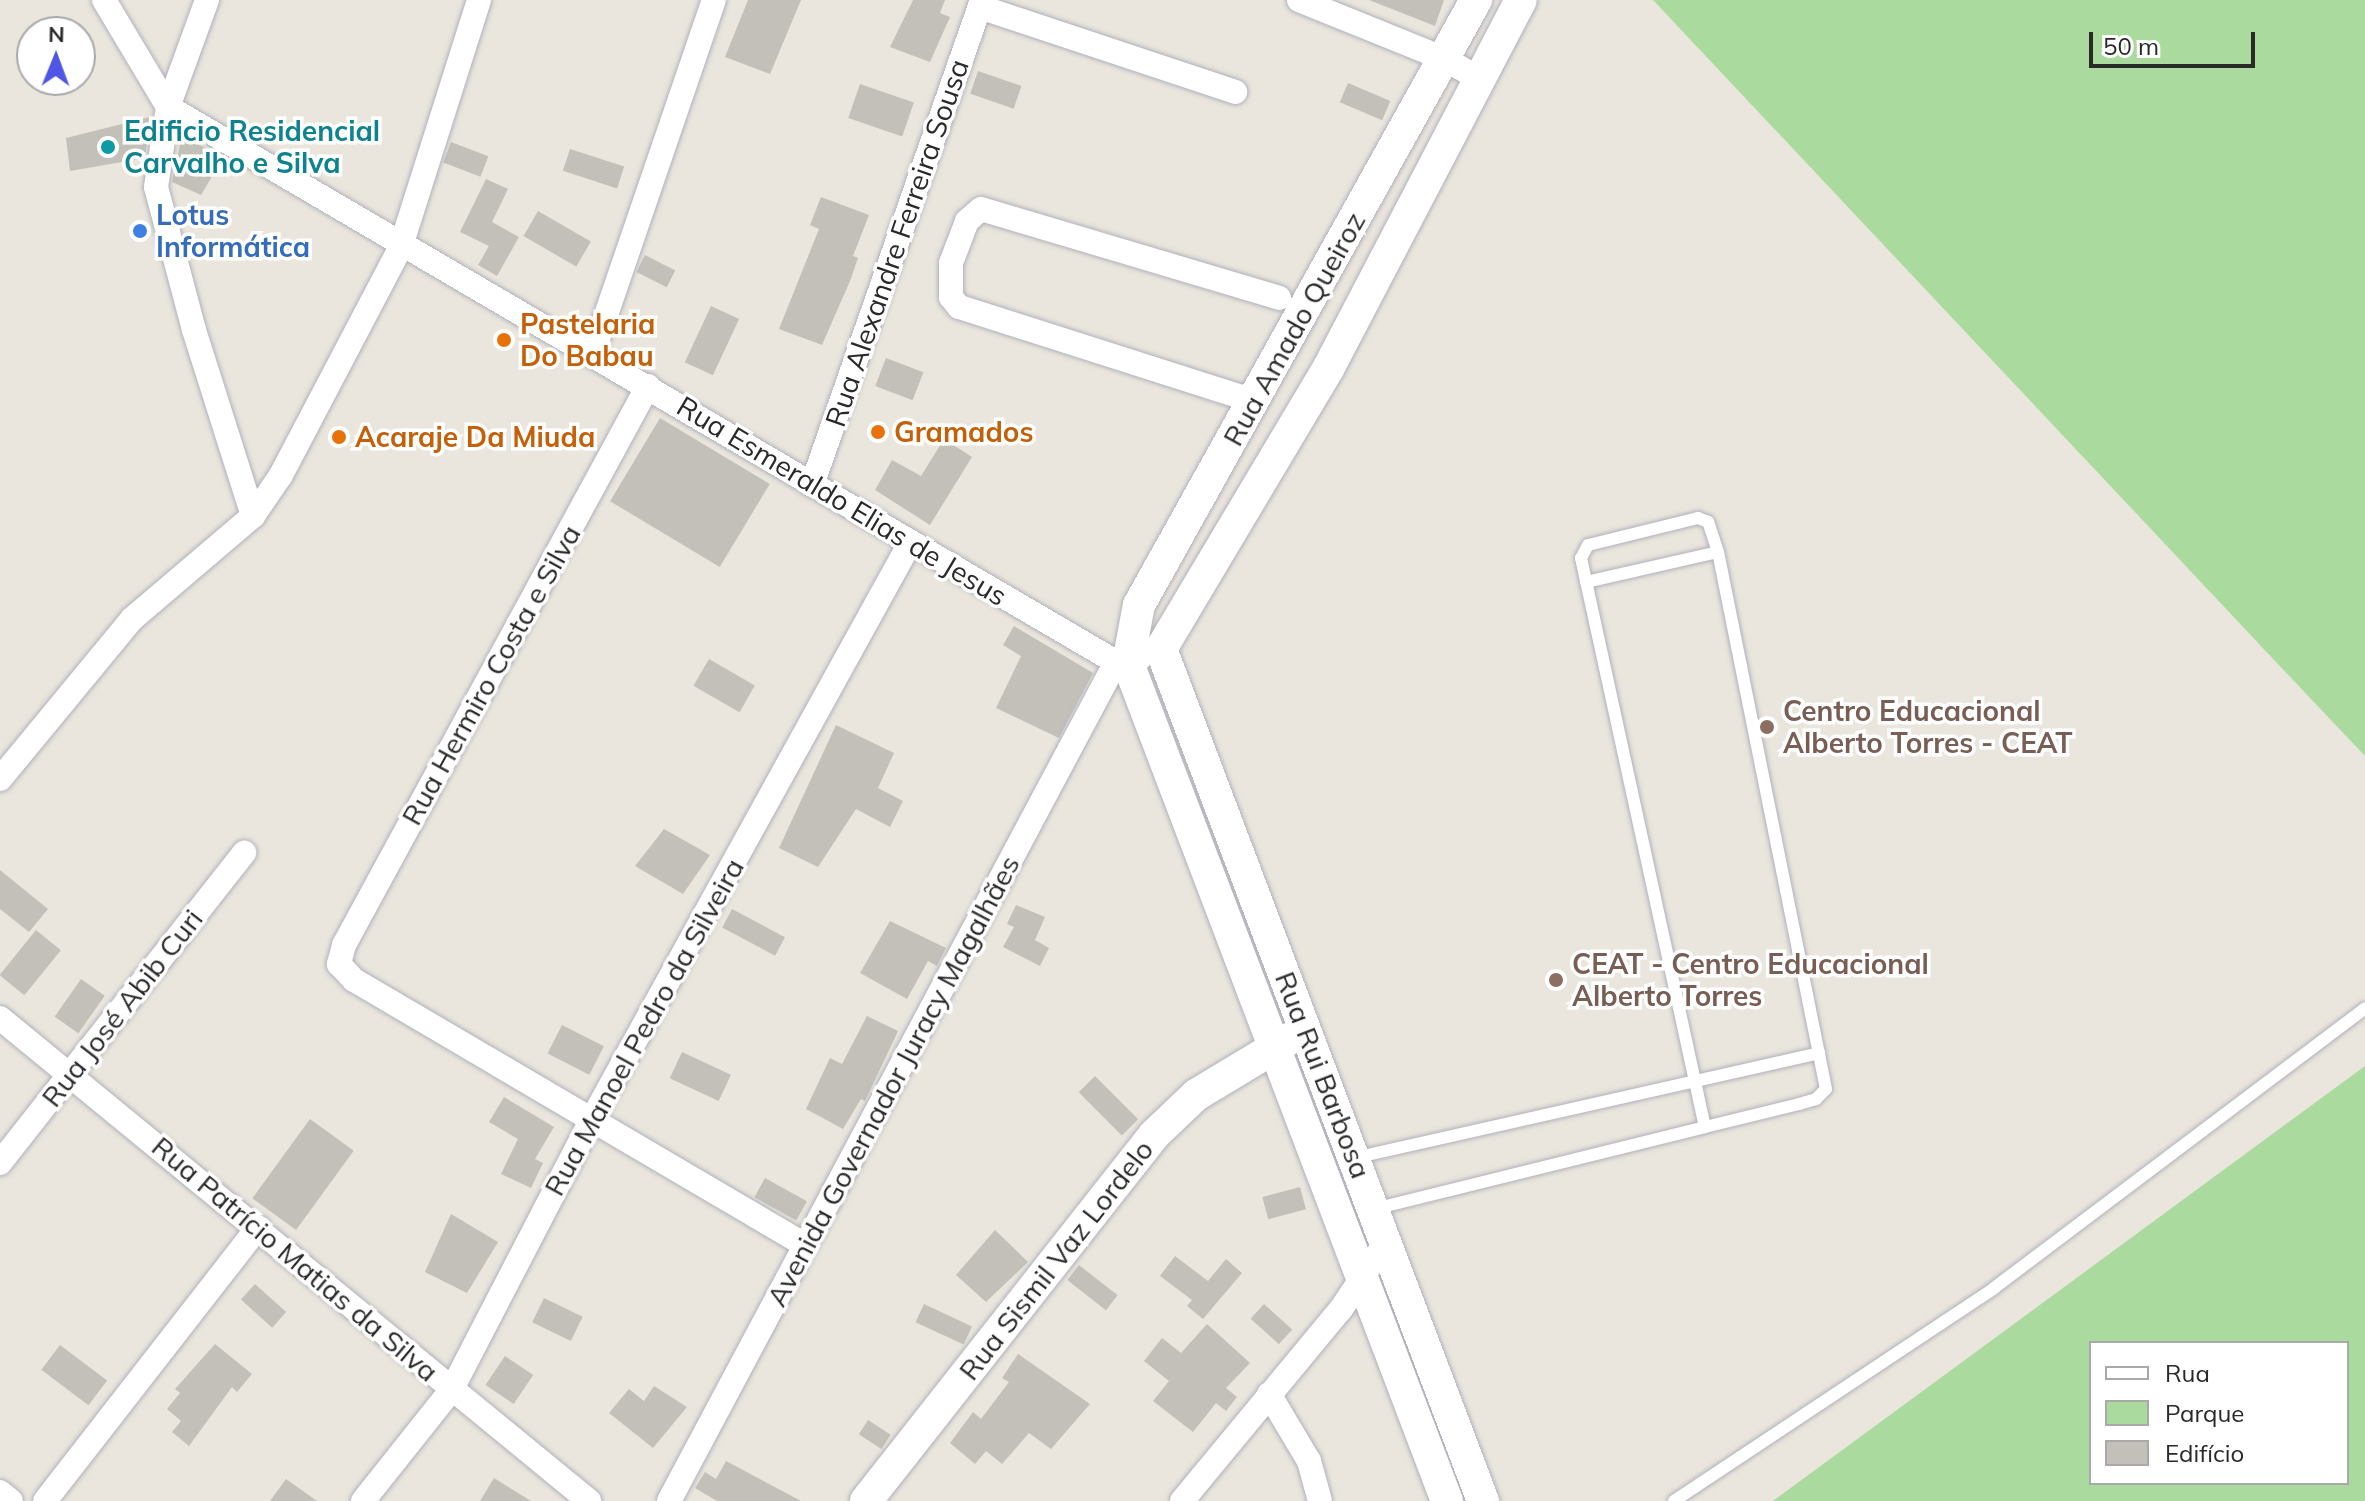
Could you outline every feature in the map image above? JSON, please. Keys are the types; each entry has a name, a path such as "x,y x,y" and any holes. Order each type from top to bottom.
{"street":[{"name":"Rua Esmeraldo Elias de Jesus","path":"104,0 168,107 401,246 593,353 910,543 1122,663"},
{"path":"207,0 168,107 158,161 159,201 253,516"},
{"path":"0,779 132,619 253,516 310,423 401,246 479,0"},
{"path":"593,353 714,0"},
{"path":"1299,0 1445,59 1478,78"},
{"name":"Rua Amado Queiroz","path":"1122,663 1139,605 1476,0"},
{"name":"Rua Amado Queiroz","path":"1161,649 1328,369 1521,0"},
{"path":"981,4 1235,92"},
{"name":"Rua Alexandre Ferreira Sousa","path":"812,485 981,4"},
{"path":"1254,401 959,307 951,297 951,263 967,221 981,209 1279,298"},
{"name":"Rua Hermiro Costa e Silva","path":"592,1119 354,980 339,964 344,945 648,386"},
{"name":"Rua Manoel Pedro da Silveira","path":"363,1501 452,1389 592,1119 910,543"},
{"path":"1122,663 1161,649"},
{"name":"Rua Rui Barbosa","path":"1161,649 1306,1031 1360,1283 1447,1501"},
{"name":"Rua Rui Barbosa","path":"1122,663 1271,1047 1336,1164 1374,1209 1483,1501"},
{"name":"Avenida Governador Juracy Magalhães","path":"669,1501 1122,663"},
{"name":"Rua José Abib Curi","path":"0,1163 244,853"},
{"name":"Rua Patrício Matias da Silva","path":"0,1018 589,1501"},
{"name":"Rua Sismil Vaz Lordelo","path":"866,1501 1154,1135 1196,1095 1271,1047 1306,1031"},
{"path":"592,1119 805,1245"},
{"path":"45,1501 258,1227"},
{"path":"1182,1501 1360,1283 1386,1242"},
{"path":"1269,1394 1309,1461 1320,1501"},
{"path":"0,1492 11,1501"}],"lane":[{"path":"1374,1209 1705,1127 1816,1099 1827,1082 1718,552 1708,522 1698,518 1588,545 1581,558 1705,1127"},
{"path":"1586,582 1718,552"},
{"path":"1674,1501 1994,1288 2365,1008"},
{"path":"1336,1164 1819,1053"}],"green space":[{"path":"1653,0 2365,0 2365,756 2310,698"},
{"path":"2365,1066 2365,1501 1773,1501"}],"building":[{"path":"748,0 801,0 770,74 725,57"},
{"path":"913,0 945,0 940,13 950,17 930,62 890,47"},
{"path":"1369,0 1444,0 1435,26"},
{"path":"978,71 1021,86 1014,109 970,94"},
{"path":"1348,83 1390,101 1382,120 1340,102"},
{"path":"860,84 914,103 902,137 848,118"},
{"name":"Edificio Residencial Carvalho e Silva","path":"150,117 145,158 70,171 66,138"},
{"path":"182,135 223,158 201,195 172,182"},
{"path":"451,142 488,156 480,177 443,163"},
{"path":"570,149 624,167 617,188 563,171"},
{"path":"486,179 508,189 492,222 519,237 497,276 478,265 489,246 460,232"},
{"path":"821,197 869,215 853,256 858,258 850,281 822,345 779,329 819,229 810,225"},
{"path":"538,211 591,242 576,267 524,236"},
{"path":"645,255 675,270 667,287 636,272"},
{"path":"711,306 739,319 713,375 685,362"},
{"path":"886,358 923,372 913,400 875,386"},
{"path":"660,418 770,484 720,567 610,501"},
{"path":"944,439 972,457 930,525 875,490 892,460 921,476"},
{"path":"1014,626 1093,673 1059,738 996,708 1021,656 1003,645"},
{"path":"709,659 755,686 739,712 694,686"},
{"path":"836,725 894,753 878,788 903,801 890,827 856,809 818,867 779,848"},
{"path":"664,829 710,855 683,894 635,866"},
{"path":"0,870 48,909 29,932 0,909"},
{"path":"1016,905 1045,917 1035,940 1049,948 1040,966 1003,947 1014,927 1007,924"},
{"path":"732,909 785,937 775,956 722,928"},
{"path":"890,921 946,948 937,966 928,961 907,999 860,973"},
{"path":"36,930 61,950 24,995 0,974"},
{"path":"81,979 105,996 78,1033 55,1017"},
{"path":"867,1016 898,1031 865,1101 861,1099 843,1129 806,1109 830,1058 842,1064"},
{"path":"562,1025 604,1046 589,1075 547,1054"},
{"path":"682,1052 731,1075 719,1101 670,1078"},
{"path":"1095,1076 1138,1119 1122,1135 1079,1092"},
{"path":"504,1097 554,1127 535,1159 543,1163 531,1188 501,1174 518,1139 489,1122"},
{"path":"310,1119 354,1151 296,1230 252,1198"},
{"path":"765,1178 807,1201 796,1221 754,1197"},
{"path":"1300,1187 1306,1209 1268,1219 1262,1197"},
{"path":"451,1214 498,1242 467,1293 425,1272"},
{"path":"995,1230 1028,1262 986,1302 956,1275"},
{"path":"1175,1256 1208,1281 1226,1259 1242,1273 1203,1319 1187,1306 1192,1300 1160,1276"},
{"path":"1079,1265 1118,1295 1106,1310 1067,1280"},
{"path":"255,1284 286,1312 272,1328 241,1300"},
{"path":"544,1298 583,1317 571,1341 532,1322"},
{"path":"924,1304 972,1326 964,1345 916,1322"},
{"path":"1264,1304 1292,1329 1279,1344 1251,1319"},
{"path":"1207,1324 1250,1363 1226,1388 1237,1397 1226,1411 1216,1403 1193,1432 1153,1401 1169,1381 1144,1361 1162,1338 1181,1353"},
{"path":"215,1344 252,1374 237,1392 232,1387 189,1446 172,1432 181,1421 167,1409 180,1393 175,1389"},
{"path":"60,1345 107,1381 88,1405 41,1370"},
{"path":"1018,1354 1090,1404 1051,1449 1029,1433 1002,1464 986,1451 975,1464 950,1443 973,1412 981,1419 1009,1382 1002,1378"},
{"path":"505,1356 533,1375 514,1404 485,1385"},
{"path":"654,1386 687,1407 653,1448 609,1413 629,1389 644,1401"},
{"path":"868,1420 891,1435 881,1449 859,1434"},
{"path":"726,1461 801,1501 717,1501 695,1488 705,1472 716,1479"},
{"path":"494,1478 531,1501 480,1501"},
{"path":"286,1479 317,1501 270,1501"}],"place":[{"name":"Edificio Residencial Carvalho e Silva","path":"108,147"},
{"name":"Lotus Informática","path":"140,231"},
{"name":"Pastelaria Do Babau","path":"504,340"},
{"name":"Gramados","path":"878,432"},
{"name":"Acaraje Da Miuda","path":"339,437"},
{"name":"Centro Educacional Alberto Torres - CEAT","path":"1767,727"},
{"name":"CEAT - Centro Educacional Alberto Torres","path":"1556,980"}]}
